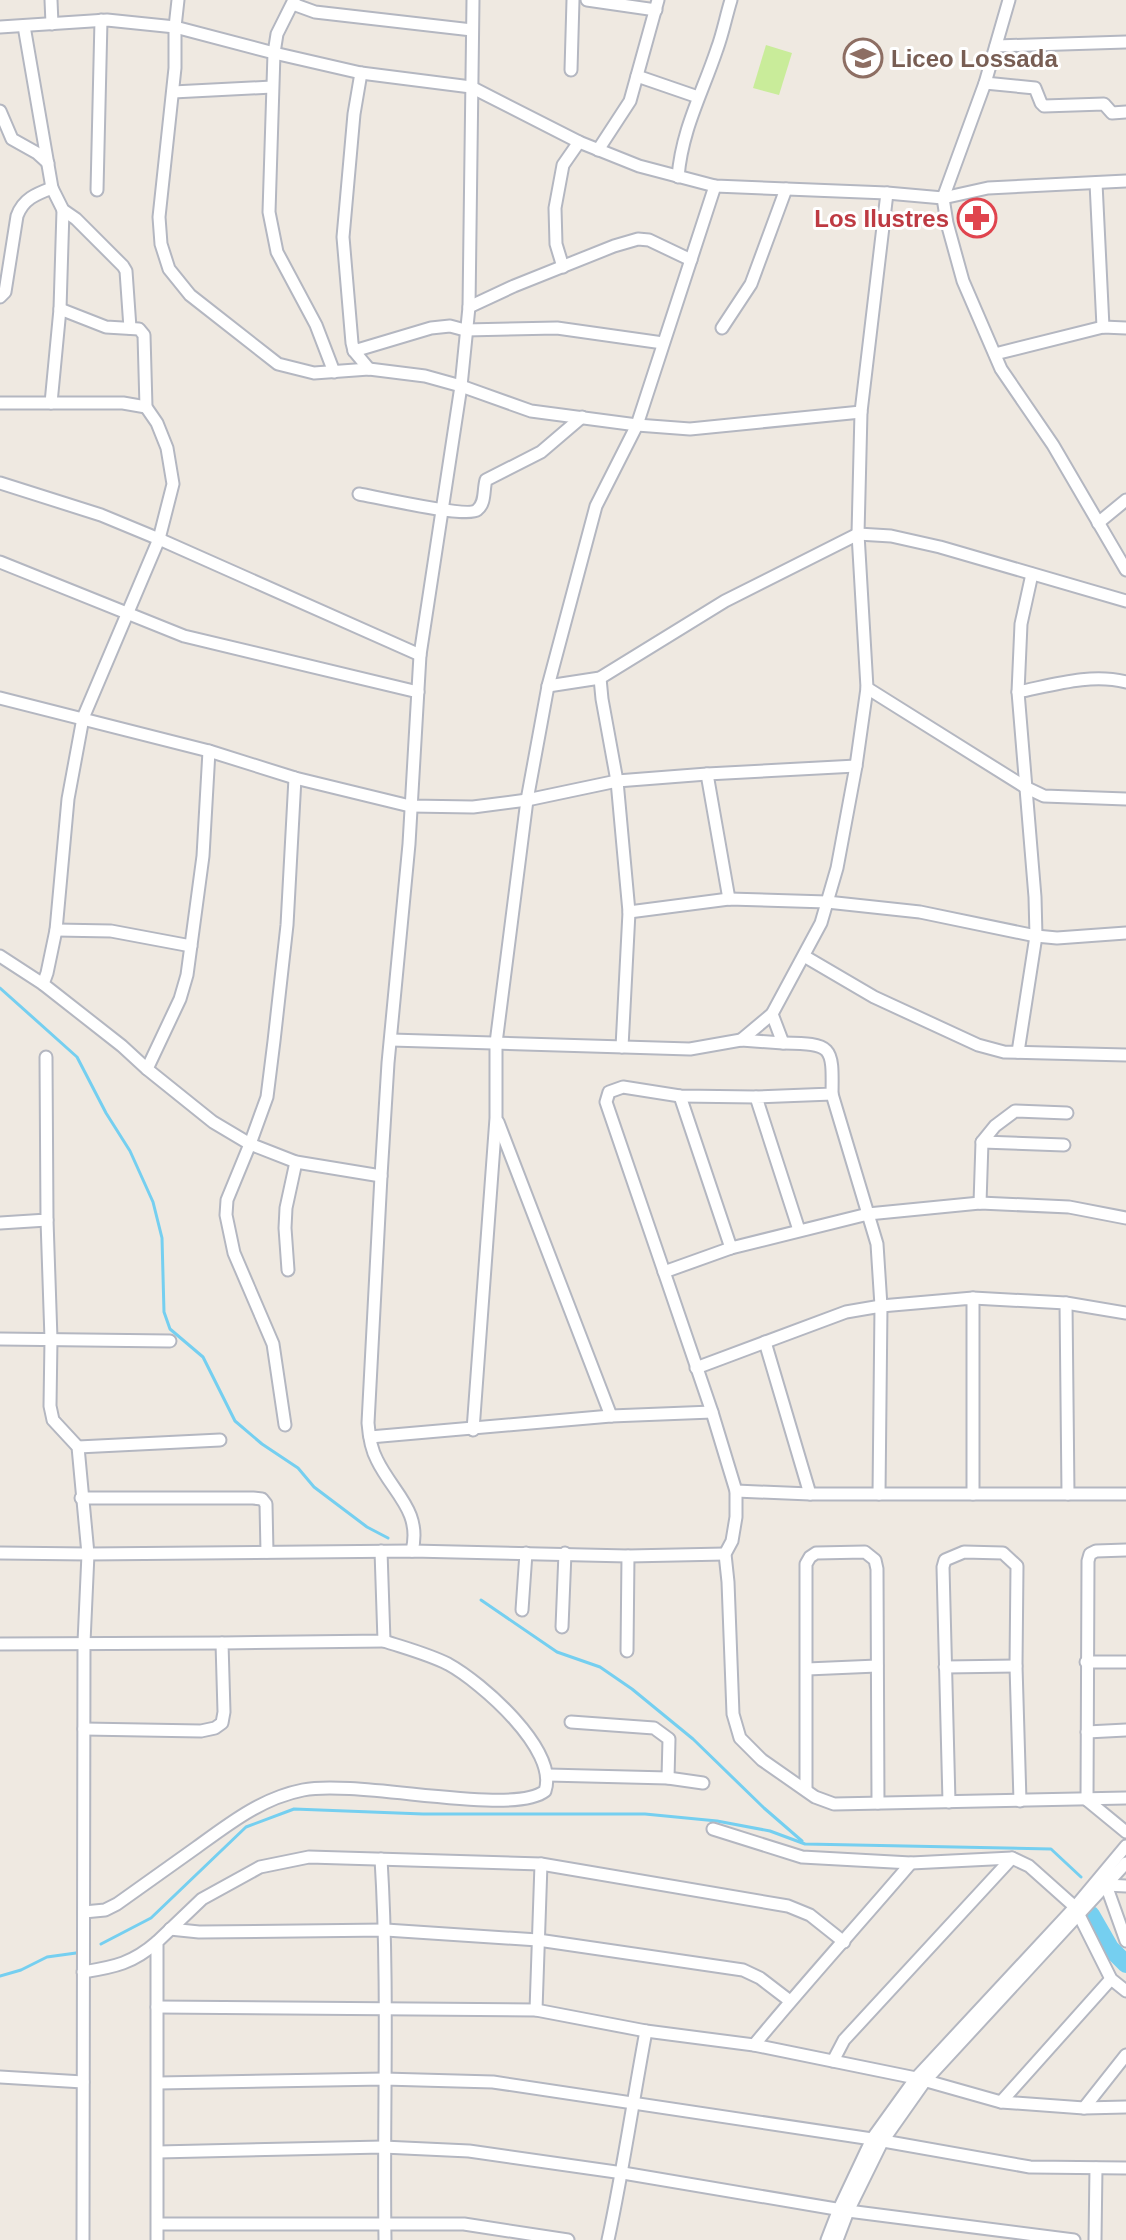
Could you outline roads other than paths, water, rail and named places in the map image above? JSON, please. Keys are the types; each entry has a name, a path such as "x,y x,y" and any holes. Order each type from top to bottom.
{"street":[{"path":"51,0 52,24"},
{"path":"178,0 173,92 159,217 161,244 169,269 190,295 278,364 314,373 369,369 425,376 531,411 637,425 690,429 861,412"},
{"path":"412,1551 416,1535 413,1518 375,1458 368,1423 381,1176 409,844 420,655 461,386 469,307 473,0"},
{"path":"571,70 573,0"},
{"path":"587,0 657,5 630,101 598,150"},
{"path":"678,177 680,150 717,49 731,0"},
{"path":"1009,0 985,83 943,198 963,281 1001,369 1053,445 1126,570"},
{"path":"334,372 316,325 277,252 269,212 272,87 277,34 294,2 315,12 472,30"},
{"path":"97,190 101,20"},
{"path":"0,27 101,20 175,27 361,73 471,87 598,150 639,166 715,186 943,198 988,188 1126,181"},
{"path":"24,26 52,188 63,210 60,309 51,403"},
{"path":"996,46 1126,42"},
{"path":"361,73 354,114 343,237 352,343 354,351 369,369"},
{"path":"637,76 698,97"},
{"path":"985,83 1035,88 1044,106 1104,104 1112,113 1126,112"},
{"path":"173,92 272,87"},
{"path":"0,111 12,139 48,163"},
{"path":"563,267 556,244 555,208 563,165 579,142"},
{"path":"1096,183 1103,327"},
{"path":"473,1430 496,1118 496,1043 527,800 548,686 596,506 637,425 715,186"},
{"path":"0,297 5,292 21,206 34,195 52,188"},
{"path":"722,328 751,284 786,189"},
{"path":"741,1040 772,1014 821,923 837,868 856,766 867,688 858,534 861,412 887,193"},
{"path":"63,210 76,219 126,271 130,328"},
{"path":"469,307 514,286 638,239 649,240 691,260"},
{"path":"43,984 56,930 68,799 83,718 159,539 173,484 167,448 157,423 146,407 144,335 139,329 106,327 60,309"},
{"path":"354,351 431,328 450,326 465,330 557,328 663,343"},
{"path":"995,354 1103,327 1126,328"},
{"path":"0,403 123,403 146,407"},
{"path":"359,494 471,513 483,501 486,480 541,452 582,417"},
{"path":"0,483 101,515 420,655"},
{"path":"1098,523 1126,500"},
{"path":"548,686 600,678 725,601 858,534 891,536 940,547 1126,601"},
{"path":"0,562 184,636 418,692"},
{"path":"1018,1052 1036,936 1018,692 1021,624 1032,574"},
{"path":"600,678 617,781 629,912 622,1047"},
{"path":"1018,692 1109,678 1126,682"},
{"path":"867,688 1044,796 1126,799"},
{"path":"0,713 1,699 410,806 473,807 527,800 617,781 856,766"},
{"path":"147,1069 180,999 187,975 203,856 209,751"},
{"path":"707,774 729,899"},
{"path":"285,1425 273,1344 234,1253 226,1215 227,1200 267,1097 287,925 295,778"},
{"path":"629,912 729,899 827,902 920,912 1036,936 1057,938 1126,933"},
{"path":"56,930 111,931 191,946"},
{"path":"0,956 43,984 213,1122 250,1144 296,1162 381,1176"},
{"path":"804,956 874,997 978,1045 1004,1052 1126,1055"},
{"path":"772,1014 783,1043"},
{"path":"391,1040 690,1049 741,1040 814,1044 825,1048 833,1059 832,1094 877,1244 881,1306 879,1494"},
{"path":"46,1057 50,1406 53,1420 78,1447 88,1554 84,1642 83,2240"},
{"path":"832,1094 680,1096 623,1087 609,1092 606,1102 736,1491 732,1541 725,1554 733,1714 740,1738 762,1760 815,1797 834,1804 1126,1798"},
{"path":"680,1096 731,1248"},
{"path":"756,1097 799,1230"},
{"path":"980,1203 982,1142 995,1126 1015,1111 1067,1113"},
{"path":"496,1118 611,1416"},
{"path":"982,1142 1064,1145"},
{"path":"288,1270 286,1208 296,1162"},
{"path":"664,1272 731,1248 868,1214 980,1203 1069,1207 1126,1218"},
{"path":"0,1223 47,1220"},
{"path":"696,1368 846,1312 881,1306 973,1298 1066,1303 1126,1313"},
{"path":"973,1298 973,1494"},
{"path":"1066,1303 1068,1494"},
{"path":"0,1339 170,1341"},
{"path":"765,1342 810,1494"},
{"path":"370,1437 611,1416 712,1412"},
{"path":"78,1447 220,1440"},
{"path":"736,1491 810,1494 1126,1494"},
{"path":"81,1498 262,1499 266,1504 267,1552"},
{"path":"1087,1800 1088,1561 1090,1554 1096,1551 1126,1550"},
{"path":"381,1551 384,1641"},
{"path":"0,1553 412,1551 628,1556 725,1554"},
{"path":"806,1790 806,1564 816,1553 865,1552 875,1560 877,1569 878,1803"},
{"path":"949,1802 943,1567 945,1560 964,1552 1003,1553 1017,1566 1020,1801"},
{"path":"522,1610 526,1553"},
{"path":"562,1627 565,1553"},
{"path":"627,1651 628,1556"},
{"path":"0,1644 384,1641 447,1664 484,1688 526,1734 548,1775 547,1787 540,1795 513,1800 456,1798 367,1788 325,1787 292,1793 265,1802 238,1817 117,1904 105,1910 84,1912"},
{"path":"84,1729 201,1731 215,1728 222,1723 224,1712 222,1643"},
{"path":"1086,1662 1126,1662"},
{"path":"807,1669 877,1666"},
{"path":"945,1667 1016,1666"},
{"path":"571,1722 660,1731 669,1739 668,1778"},
{"path":"1087,1732 1126,1730"},
{"path":"548,1775 668,1778 703,1783"},
{"path":"1087,1800 1126,1832"},
{"path":"713,1829 802,1857 911,1863 1012,1858 1029,1866 1076,1912 1111,1979 1126,1991"},
{"path":"827,2240 877,2141 920,2079 1076,1912 1102,1882 1126,1846"},
{"path":"83,1972 108,1968 139,1957 202,1899 260,1867 309,1857 541,1864 788,1906 810,1915 844,1942"},
{"path":"833,2061 844,2040 1012,1858"},
{"path":"381,1859 386,1930 385,2240"},
{"path":"754,2045 911,1863"},
{"path":"1102,1882 1126,1863"},
{"path":"536,2010 541,1864"},
{"path":"1102,1882 1126,1886"},
{"path":"1102,1882 1126,1941"},
{"path":"170,1929 199,1932 386,1930 538,1940 743,1970 760,1978 790,2001"},
{"path":"157,1942 157,2240"},
{"path":"1001,2102 1111,1979"},
{"path":"157,2007 536,2010 646,2031 754,2045 920,2079 1001,2102 1084,2108 1126,2107"},
{"path":"608,2240 623,2173 646,2031"},
{"path":"1084,2108 1126,2055"},
{"path":"0,2077 83,2082"},
{"path":"158,2083 384,2079 493,2082 1030,2167 1126,2168"},
{"path":"158,2152 383,2147 469,2151 843,2210 1074,2240"},
{"path":"1095,2240 1096,2168"},
{"path":"837,2240 843,2210"},
{"path":"158,2224 464,2224 568,2240"}],"waterway":[{"path":"0,988 77,1057 130,1151 153,1202 162,1238 164,1312 170,1329 203,1357 235,1421 298,1468 314,1487 367,1527 388,1538"},
{"path":"481,1600 557,1652 600,1667 632,1689 693,1739 802,1841"},
{"path":"101,1944 151,1918 246,1827 294,1809 423,1814 645,1814 717,1821 770,1831 805,1844 1051,1849 1081,1877"},
{"path":"1091,1915 1110,1948 1126,1964"},
{"path":"0,1976 47,1957 76,1953"}],"place":[{"name":"Liceo Lossada","path":"863,58"},
{"name":"Los Ilustres","path":"977,218"}]}
